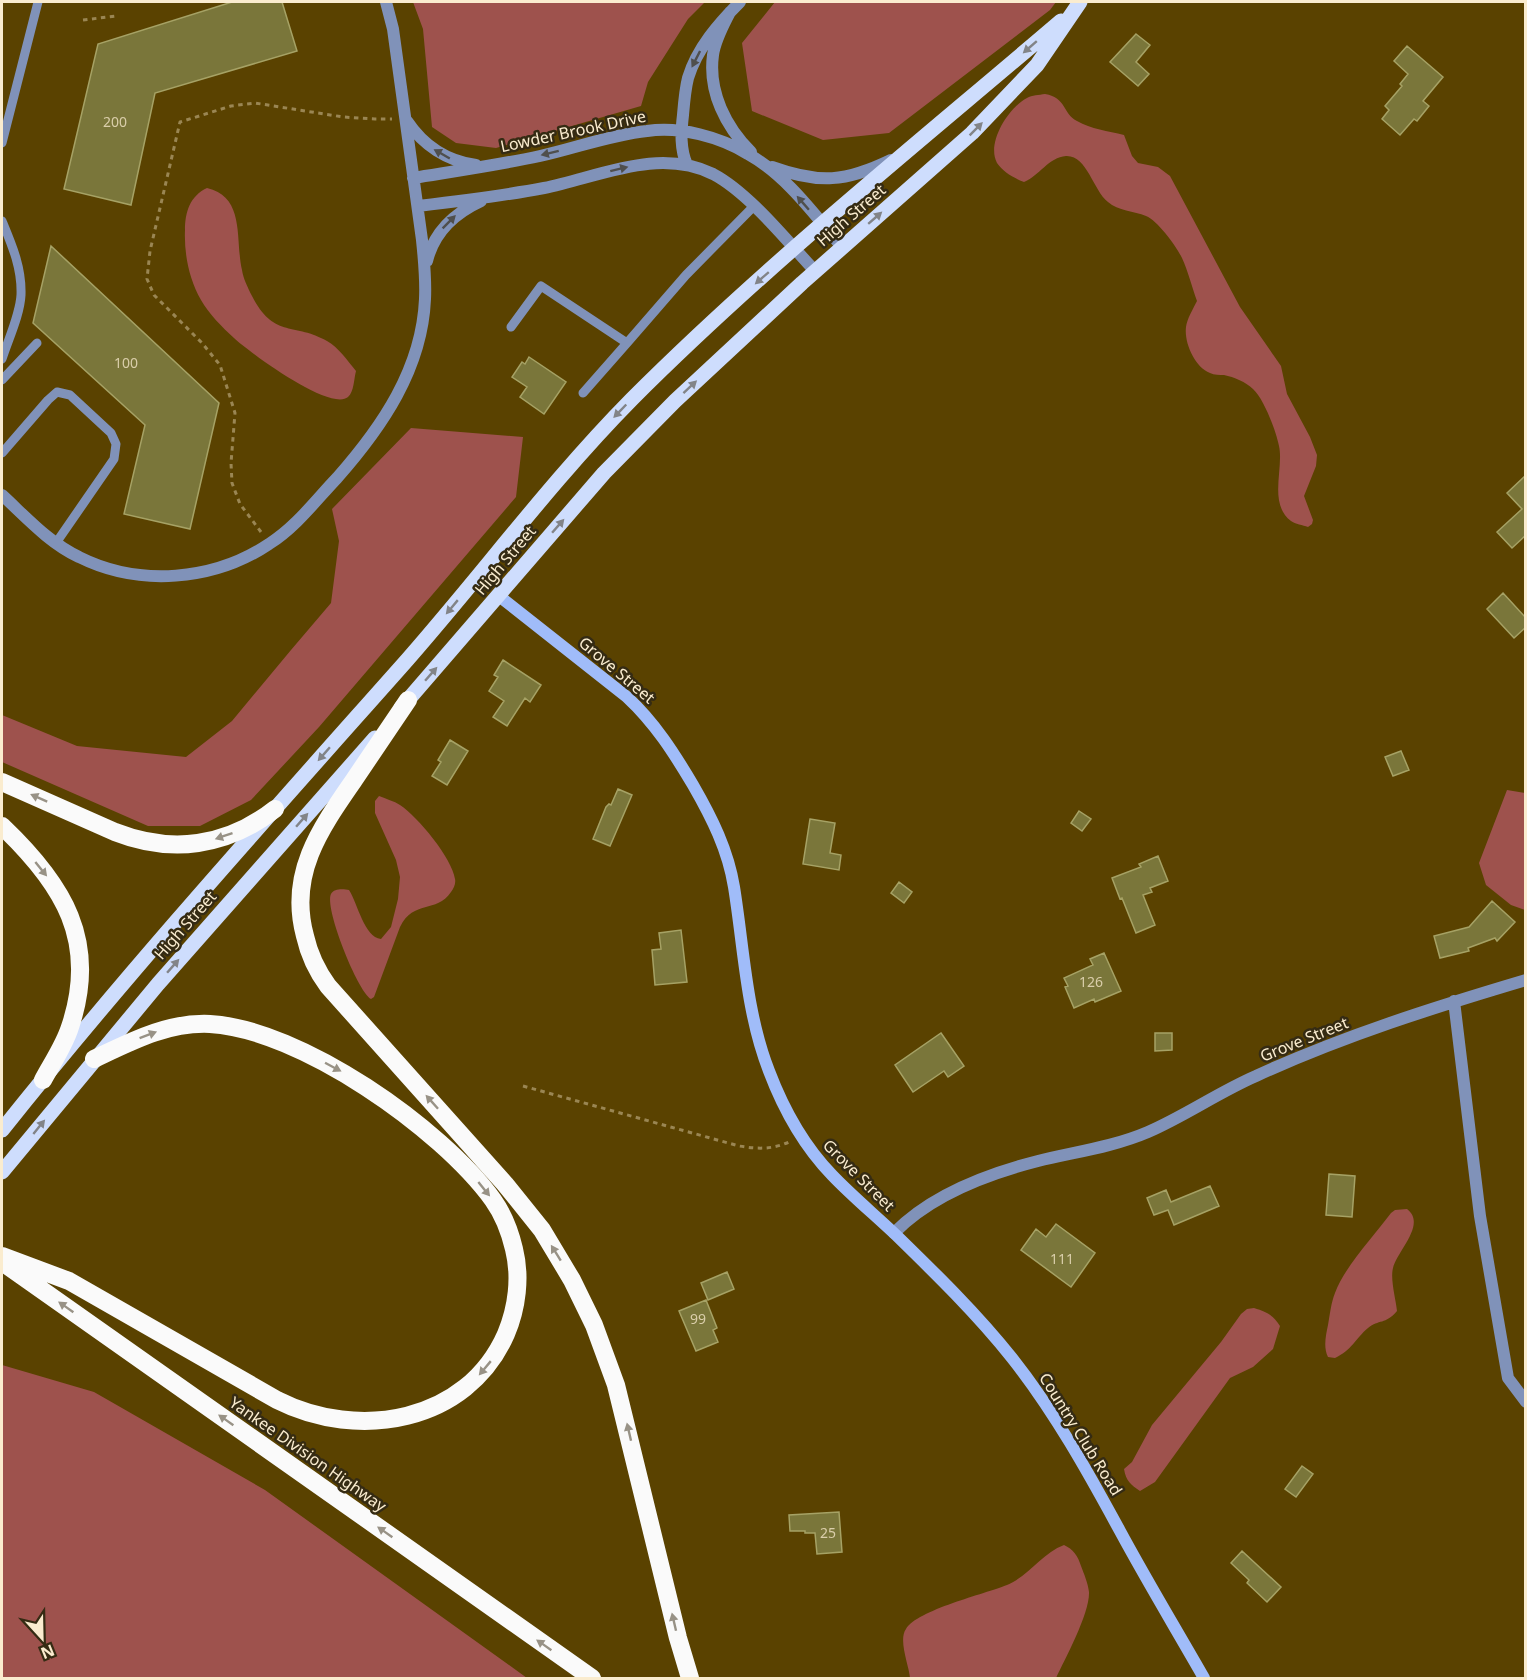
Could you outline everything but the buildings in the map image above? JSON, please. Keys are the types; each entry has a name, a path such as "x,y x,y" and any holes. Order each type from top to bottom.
{"highway":[{"path":"408,700 330,816 313,847 300,888 300,914 306,940 315,965 328,986 518,1198 553,1248 580,1295 601,1342 618,1392 682,1655 690,1678"},
{"path":"2,782 129,838 154,844 180,846 219,839 264,818 275,809"},
{"path":"2,826 54,886 73,920 80,951 80,988 70,1029 43,1080"},
{"path":"2,1256 69,1281 277,1400 299,1410 329,1418 358,1421 387,1420 430,1408 461,1391 477,1377 494,1357 504,1338 514,1308 518,1277 513,1245 501,1213 485,1190 465,1168 420,1127 378,1095 346,1074 297,1049 263,1035 229,1026 207,1024 168,1028 94,1059"},
{"name":"Yankee Division Highway","path":"2,1261 592,1678"}],"main road":[{"name":"High Street","path":"2,1130 91,1021 415,651 608,424 702,332 822,224 1078,5"},
{"name":"High Street","path":"2,1172 165,975 499,596 569,512 675,401 815,271 954,150 997,108 1037,65 1078,5"}],"street":[{"path":"2,495 45,535 79,557 130,574 156,577 180,575 213,570 244,559 270,544 303,514 356,457 390,409 405,380 423,321 426,299 425,268 406,118 393,28 386,2"},
{"path":"687,165 682,148 681,131 686,89 693,64 707,39 740,2"},
{"path":"730,12 720,31 713,56 713,80 722,112 746,147 759,160 799,175 829,179 842,178 876,167 918,143"},
{"path":"406,118 425,143 444,156 467,164 492,165"},
{"name":"Lowder Brook Drive","path":"413,178 551,153 619,135 650,130 681,131 720,141 759,160 780,177 842,247"},
{"path":"417,207 568,183 644,164 687,165 722,180 754,206 815,271"},
{"path":"425,268 431,247 449,221 468,207 494,196"},
{"name":"Grove Street","path":"499,596 642,711 678,758 709,812 728,859 734,886 750,1003 769,1072 806,1145 829,1173 894,1233 923,1207 979,1180 1037,1161 1114,1144 1148,1132 1255,1076 1342,1041 1454,1001 1526,980"},
{"path":"1454,1001 1480,1216 1508,1378 1526,1402"},
{"name":"Country Club Road","path":"894,1233 954,1293 1014,1360 1075,1451 1204,1678"}],"lane":[{"path":"2,143 38,2"},
{"path":"583,393 686,275 754,206"},
{"path":"2,221 17,260 21,296 2,359"},
{"path":"511,327 541,286 627,343"},
{"path":"2,380 37,343"},
{"path":"2,453 57,392 70,395 111,433 116,444 114,459 56,543"}],"path":[{"path":"82,20 116,16"},
{"path":"270,544 246,513 235,494 231,473 235,413 220,365 202,343 154,295 147,279 150,251 180,122 231,106 255,104 343,117 406,118"},
{"path":"523,1086 754,1149 771,1148 800,1135"}],"shaded area":[{"path":"413,2 705,2 688,19 648,82 641,106 496,148 456,143 432,127 423,29"},
{"path":"775,2 1056,2 1050,10 889,133 823,140 752,111 742,43"},
{"path":"1045,94 1061,102 1072,118 1082,124 1124,135 1132,156 1138,163 1158,167 1170,176 1240,307 1281,366 1287,394 1310,437 1317,455 1316,466 1304,496 1313,520 1308,527 1291,521 1284,514 1280,505 1278,496 1279,446 1269,416 1257,394 1240,380 1212,374 1205,370 1192,354 1187,340 1186,327 1197,301 1182,258 1161,228 1146,216 1121,209 1108,202 1085,167 1073,157 1066,156 1054,160 1024,182 1009,174 997,163 994,155 997,136 1007,117 1027,98"},
{"path":"207,188 219,193 228,201 233,210 243,276 260,310 277,324 315,335 339,351 356,371 353,388 348,397 339,399 325,396 290,378 234,338 204,305 193,284 188,266 185,230 190,205 196,195"},
{"path":"411,428 523,437 516,497 319,727 251,800 200,826 148,826 2,762 2,715 77,746 186,757 232,721 331,603 339,541 332,509"},
{"path":"1507,790 1525,793 1525,910 1511,905 1486,885 1479,863"},
{"path":"379,796 400,805 425,828 448,860 455,882 445,899 418,909 406,918 400,927 374,997 371,999 358,982 351,966 337,932 330,902 334,891 349,890 366,926 375,937 381,939 391,927 398,899 400,877 396,860 375,813 375,801"},
{"path":"1407,1209 1414,1222 1392,1273 1397,1311 1389,1318 1368,1328 1341,1355 1335,1358 1328,1357 1326,1337 1332,1301 1340,1283 1353,1262 1391,1213 1395,1210"},
{"path":"1254,1308 1269,1314 1280,1326 1273,1349 1253,1367 1230,1378 1155,1482 1140,1491 1129,1482 1124,1469 1132,1462 1152,1425 1221,1342 1241,1314 1247,1309"},
{"path":"2,1365 94,1392 265,1490 527,1678 2,1678"},
{"path":"1064,1545 1073,1551 1078,1559 1089,1592 1086,1612 1056,1678 910,1678 903,1639 906,1629 913,1622 937,1609 1015,1581 1049,1553"}]}
